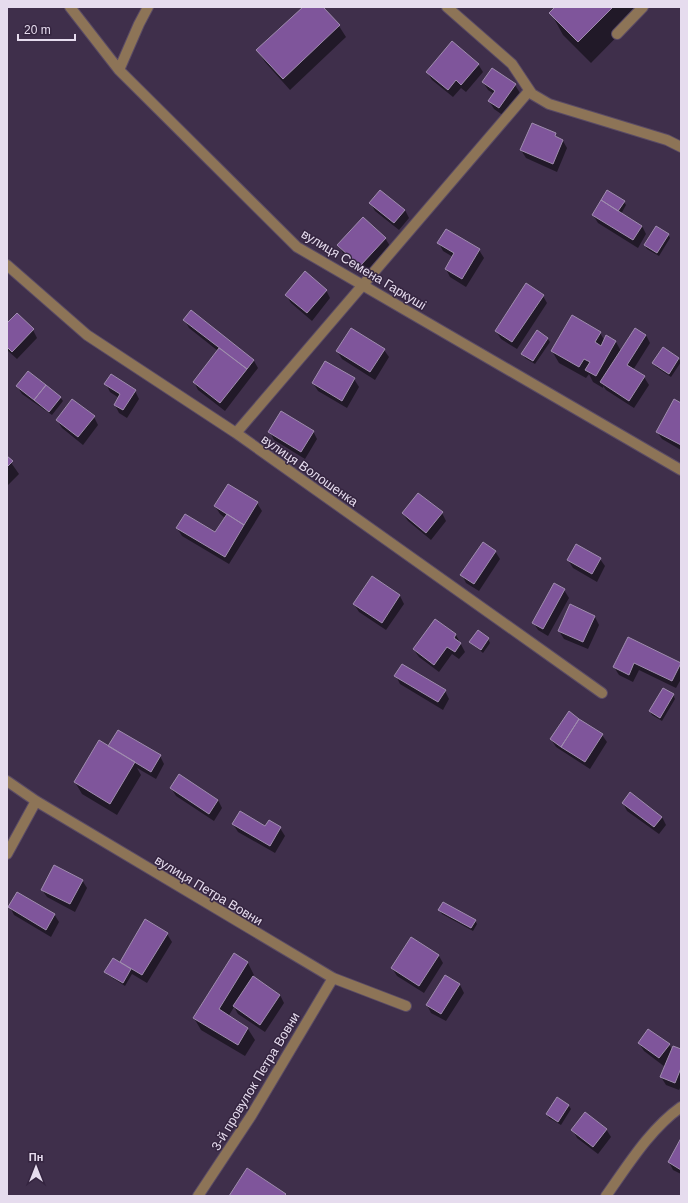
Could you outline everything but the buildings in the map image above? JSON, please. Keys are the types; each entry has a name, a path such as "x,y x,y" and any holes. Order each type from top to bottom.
{"street":[{"name":"вулиця Семена Гаркуші","path":"70,7 119,70 297,247 681,470"},
{"path":"119,70 148,7"},
{"path":"447,7 512,64 529,91 535,97 549,104 667,140 681,147"},
{"path":"617,34 642,7"},
{"path":"236,433 529,91"},
{"name":"вулиця Волошенка","path":"7,265 87,335 236,433 602,693"},
{"name":"вулиця Петра Вовни","path":"7,781 36,801 332,978 406,1006"},
{"path":"7,854 36,801"},
{"name":"3-й провулок Петра Вовни","path":"198,1196 251,1116 332,978"},
{"path":"606,1196 630,1162 667,1117 681,1108"}]}
